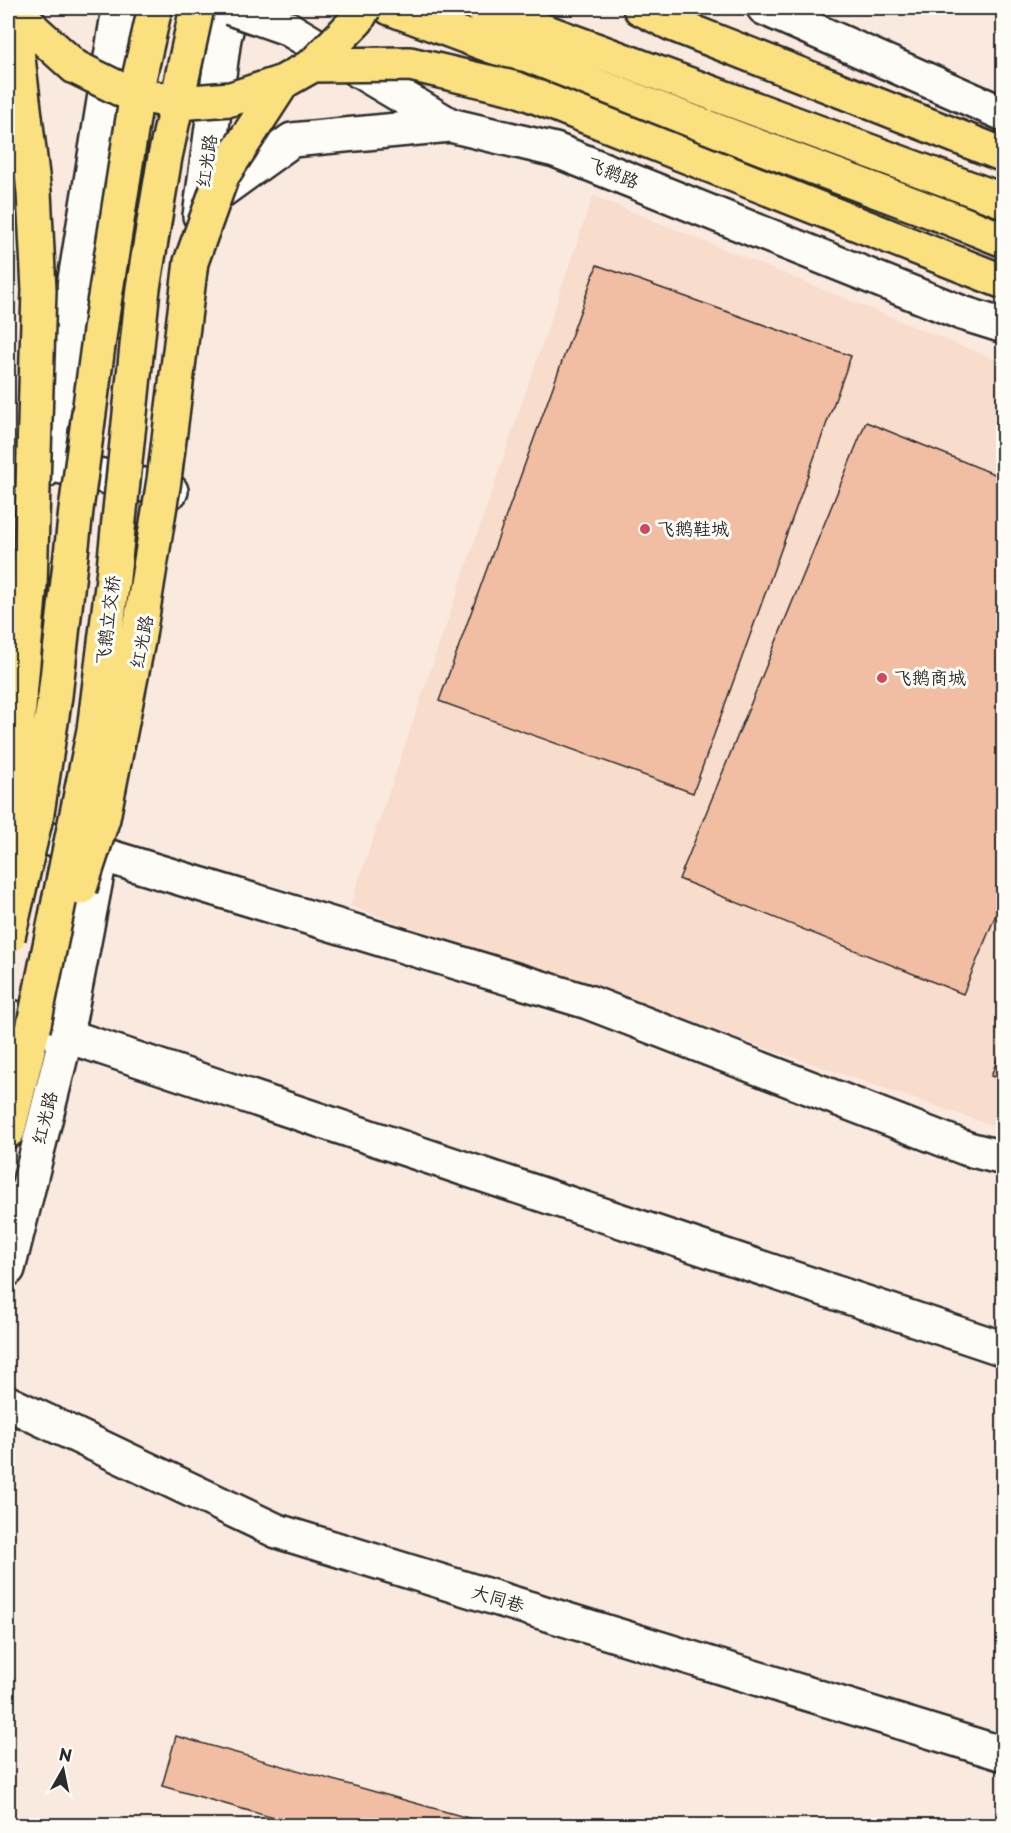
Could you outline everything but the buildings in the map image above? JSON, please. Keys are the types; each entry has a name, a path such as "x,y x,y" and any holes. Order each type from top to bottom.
{"main road":[{"path":"8,828 30,585 39,290 34,192 12,8"},
{"path":"17,8 34,30 75,67 124,91 177,102 231,99 283,82 313,65 357,20 364,8"},
{"path":"8,937 37,813 55,696 76,510 102,316 140,75 155,8"},
{"name":"飞鹅立交桥","path":"8,1131 20,1023 94,730 114,567 143,288 165,157 197,8"},
{"path":"390,8 1004,240"},
{"path":"482,8 1004,201"},
{"path":"640,8 672,24 1004,155"},
{"path":"313,65 410,64 518,89 1004,282"},
{"path":"20,1023 103,818 138,640 162,492 191,262 222,176 283,82"}],"street":[{"path":"8,698 119,8"},
{"name":"飞鹅路","path":"231,8 287,28 450,125 555,150 962,314 1004,326"},
{"name":"红光路","path":"8,1269 66,1036 171,491 187,375 201,206 224,38 231,8"},
{"path":"764,8 1004,114"},
{"path":"201,206 292,140 450,125"},
{"path":"45,464 171,491"},
{"path":"8,828 101,854 588,1002 968,1149 1004,1158"},
{"path":"20,1023 66,1036 1004,1349"},
{"name":"大同巷","path":"8,1403 277,1531 1004,1754"}],"shaded area":[{"path":"593,196 1003,363 1003,1129 350,906"}],"place":[{"name":"飞鹅鞋城","path":"645,529"},
{"name":"飞鹅商城","path":"882,678"}]}
